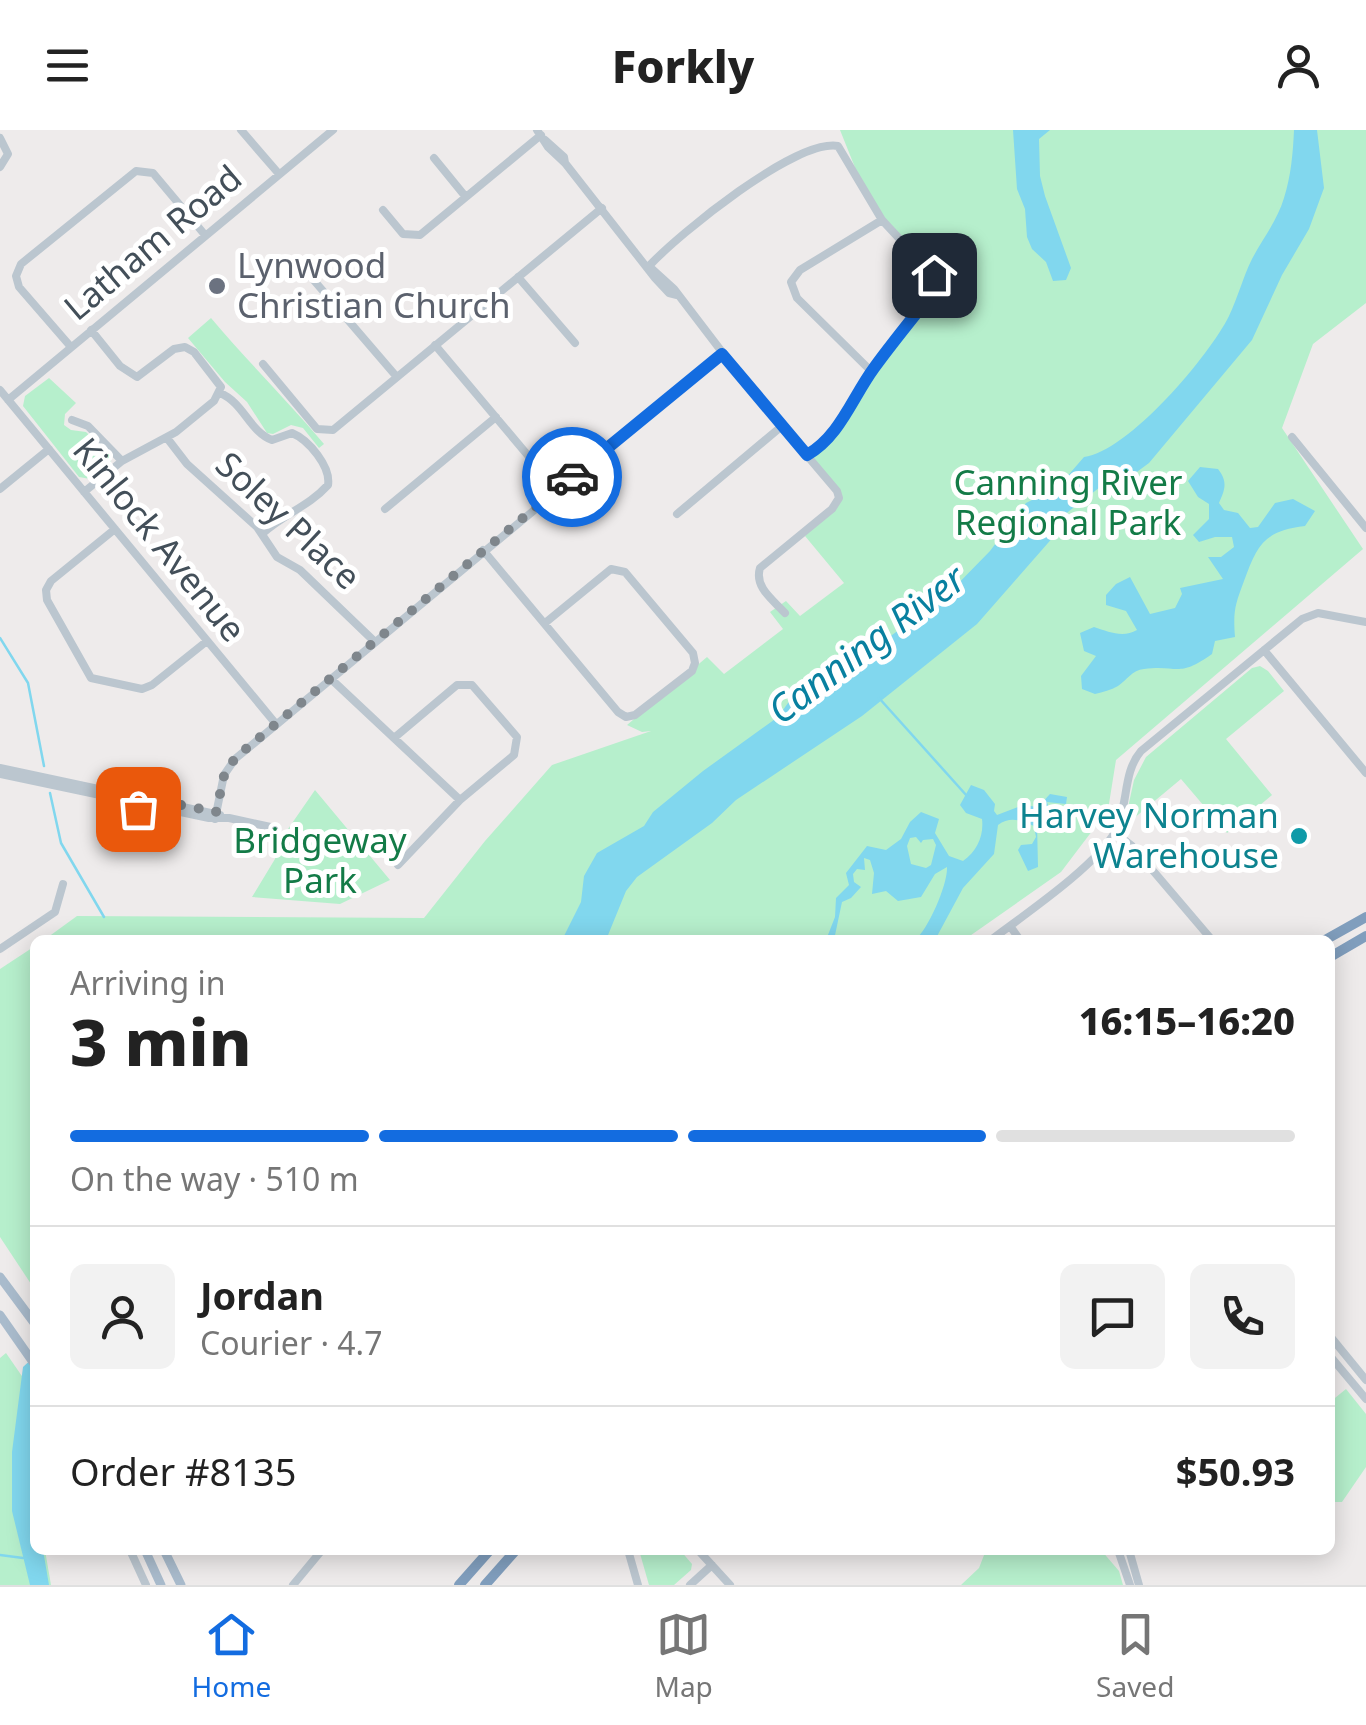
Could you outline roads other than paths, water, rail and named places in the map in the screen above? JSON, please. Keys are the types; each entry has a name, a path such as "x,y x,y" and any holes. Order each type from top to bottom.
{"highway":[{"path":"1334,935 1366,917"},
{"path":"1335,953 1366,936"},
{"path":"459,1585 486,1555"},
{"path":"484,1585 511,1555"}],"main road":[{"path":"0,1277 30,1317"},
{"path":"0,1316 30,1358"},
{"path":"147,1555 161,1585"},
{"path":"166,1555 181,1585"}],"street":[{"path":"241,130 279,174"},
{"name":"Latham Road","path":"8,400 333,130"},
{"path":"383,210 400,231 414,237 541,135 564,157 565,164 837,491 832,509 760,568 760,585 785,613"},
{"path":"0,138 8,154 0,167"},
{"path":"651,268 713,208 806,152 826,145 841,150 882,220 934,275 936,284 872,371 833,433 807,455"},
{"path":"434,158 465,196"},
{"path":"70,347 19,286 16,276 21,264 136,171 153,173 206,235"},
{"path":"262,364 317,429 332,430 602,208"},
{"path":"872,371 797,298 791,282 800,270 882,220"},
{"path":"305,270 396,376"},
{"path":"518,277 574,343"},
{"path":"90,330 120,366 137,377 174,349 185,347 217,380 220,393 241,407 264,437 272,440 292,433 300,436 328,472 328,486 263,534"},
{"path":"436,345 557,490"},
{"path":"218,816 227,770 235,758 722,354"},
{"name":"Kinlock Avenue","path":"0,390 276,724"},
{"path":"84,492 122,461 167,438 220,393"},
{"path":"385,509 496,417"},
{"path":"72,420 88,426 122,461"},
{"path":"677,514 782,426"},
{"path":"1292,437 1366,528"},
{"name":"Soley Place","path":"167,438 187,464 263,534 277,557 300,570 375,642"},
{"path":"0,489 48,449"},
{"path":"115,529 46,590 47,600 91,678 142,689 207,641"},
{"path":"483,550 618,712 626,717 635,715 692,671 695,663 692,653 618,569 610,569 545,623"},
{"path":"998,935 1098,852 1114,832 1124,807 1134,759 1302,618 1318,613 1366,622"},
{"path":"1264,650 1366,773"},
{"path":"330,679 460,800"},
{"path":"394,738 457,685 472,685 517,738 518,747 398,865"},
{"path":"0,771 275,828"},
{"path":"130,846 139,800"},
{"path":"1114,832 1132,846 1208,935"},
{"path":"0,949 54,912 63,884"},
{"path":"1010,926 1016,935"},
{"path":"1335,1342 1366,1380"},
{"path":"1335,1362 1366,1399"},
{"path":"132,1555 146,1585"},
{"path":"293,1585 318,1555"},
{"path":"629,1555 638,1585"},
{"path":"703,1555 730,1585"},
{"path":"1120,1555 1130,1585"},
{"path":"1131,1555 1139,1585"},
{"path":"690,1585 712,1565"}],"water":[{"path":"1013,130 1050,130 1039,139 1040,176 1071,268 1066,280 1053,281 1046,262 1032,249 1027,237 1025,209 1017,189"},
{"name":"Canning River","path":"1294,130 1317,130 1324,188 1309,229 1282,275 1252,340 1149,463 1130,477 1104,484 1064,515 1055,535 977,624 862,716 736,800 712,823 637,877 626,891 608,935 564,935 581,902 584,876 597,853 644,826 653,812 703,771 778,717 793,696 892,635 946,596 990,551 1026,503 1058,487 1084,457 1123,438 1166,399 1205,354 1232,309 1252,259 1278,214"},
{"path":"1200,467 1218,469 1224,486 1219,503 1224,510 1238,513 1250,528 1258,527 1275,503 1293,499 1315,511 1305,526 1271,536 1258,550 1237,602 1235,637 1215,641 1212,654 1191,666 1140,670 1118,686 1095,694 1082,689 1081,676 1096,656 1084,651 1080,633 1094,627 1121,634 1137,630 1126,611 1106,605 1106,595 1116,584 1130,577 1150,614 1175,608 1182,594 1180,588 1223,579 1208,557 1221,557 1234,547 1232,537 1199,542 1193,535 1209,519 1209,504 1198,497 1188,481"},
{"path":"971,785 984,790 995,804 997,815 1026,804 1037,806 1050,794 1067,797 1066,804 1047,802 1050,812 1037,823 1038,867 1028,871 1018,850 1021,845 1032,844 1036,837 1034,826 1016,820 998,825 994,854 963,888 938,935 919,935 936,906 947,867 935,874 921,897 898,901 886,891 872,894 874,873 870,860 864,858 865,870 857,869 853,874 854,882 861,887 842,902 835,935 828,935 835,917 836,898 849,885 846,873 867,846 886,850 901,839 921,812 939,819 935,833 949,856 963,861 976,848 982,825 982,819 966,813 960,805","holes":["916,837 921,843 933,839 936,845 931,865 926,868 911,864 907,846 910,838"]},
{"path":"30,1361 30,1555 44,1555 49,1585 30,1585 12,1511 12,1452 23,1367"}],"waterway":[{"path":"0,638 28,683 44,766"},
{"path":"879,698 967,796"},
{"path":"50,793 61,843 104,917"},
{"path":"0,1555 23,1558"}],"place":[{"name":"Lynwood Christian Church","path":"217,286"},
{"name":"Harvey Norman Warehouse","path":"1299,836"}],"park label":[{"name":"Canning River Regional Park","path":"1068,503"},
{"name":"Bridgeway Park","path":"320,861"}]}
